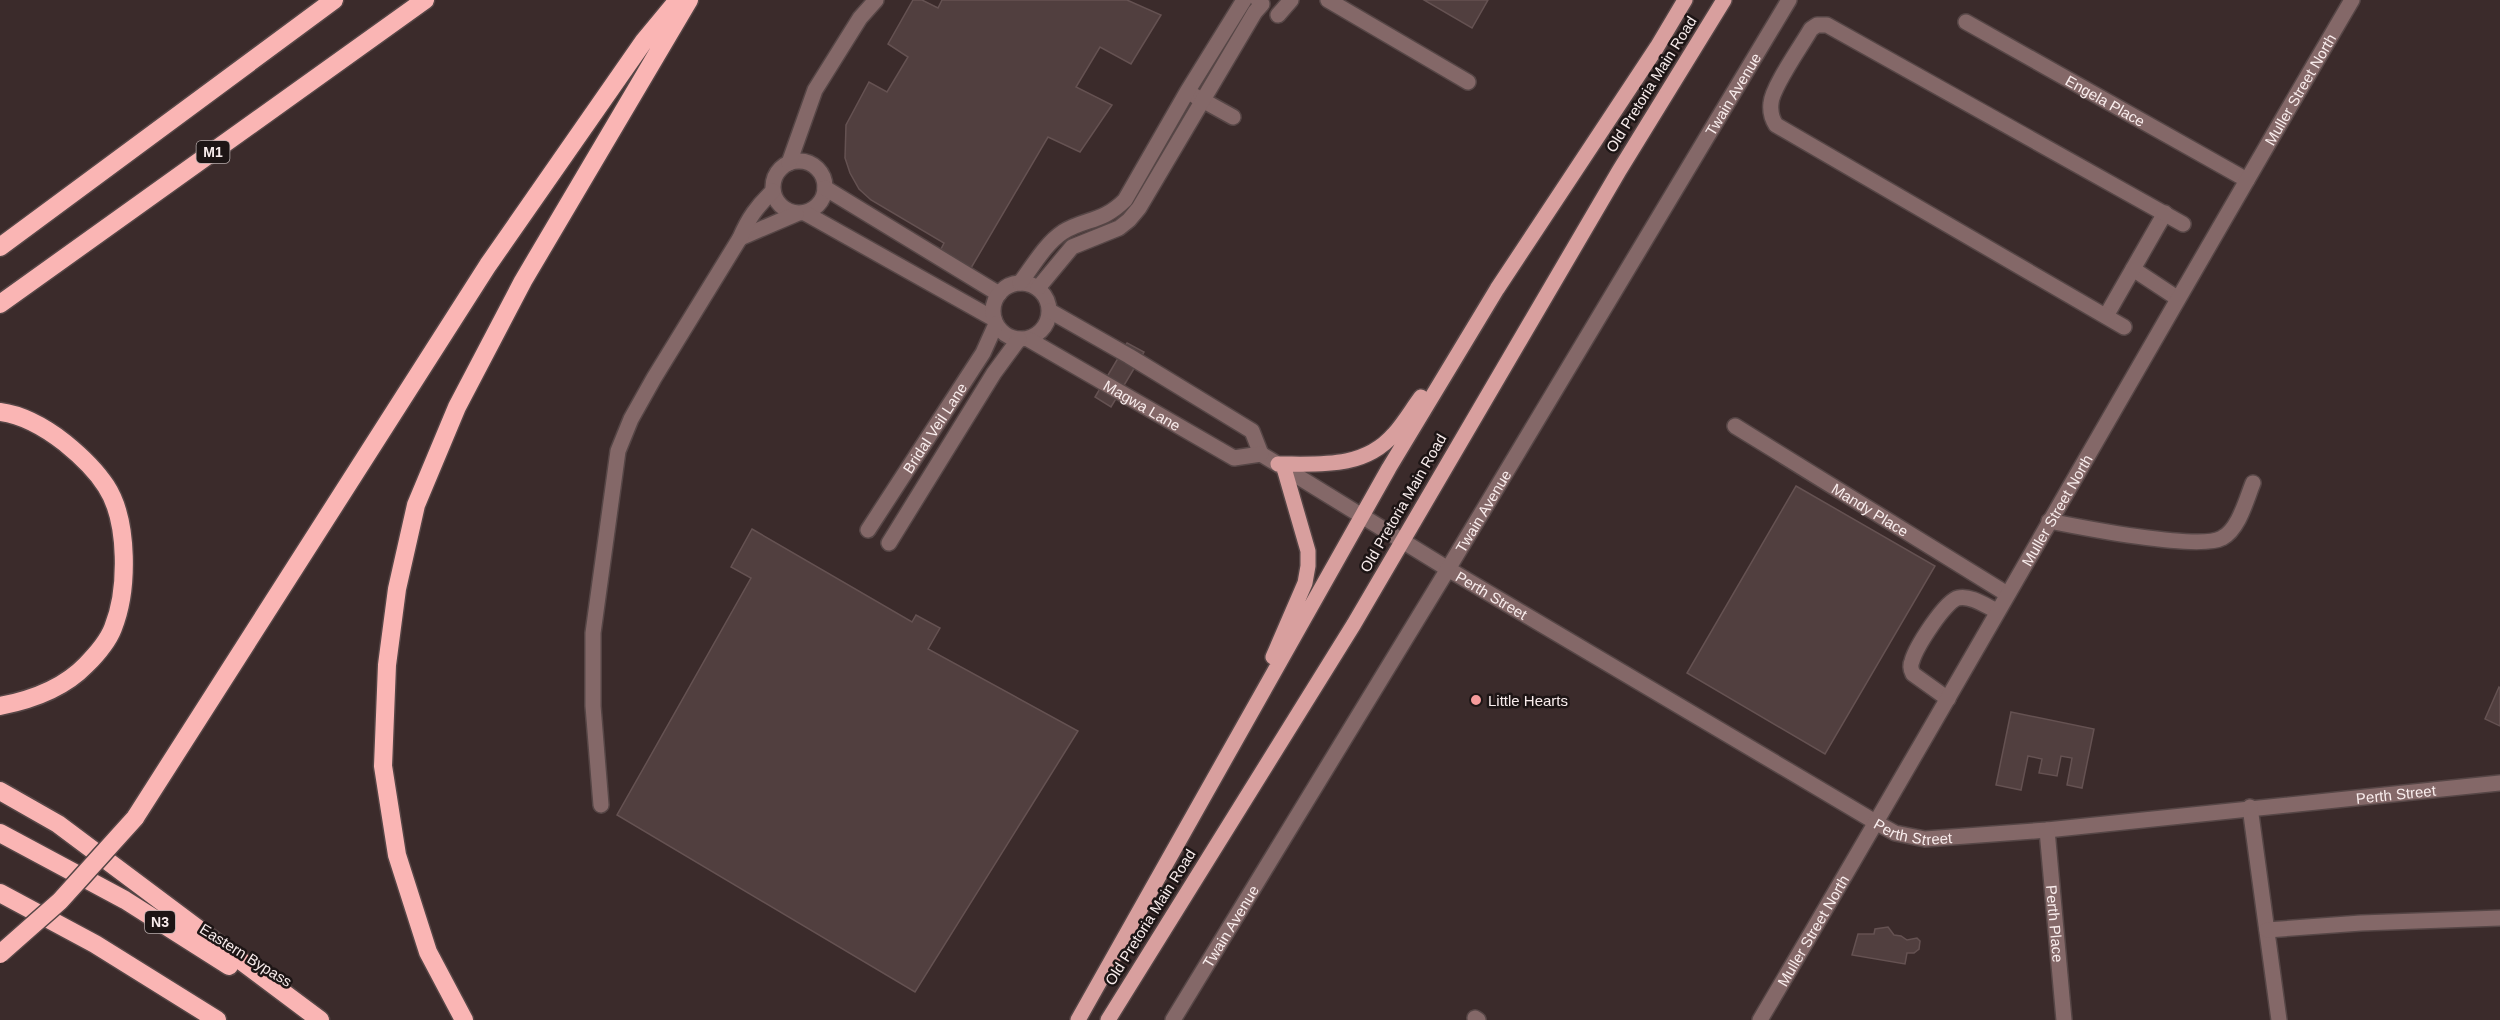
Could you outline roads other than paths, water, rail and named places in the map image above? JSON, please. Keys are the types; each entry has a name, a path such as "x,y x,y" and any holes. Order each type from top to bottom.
{"highway":[{"path":"0,247 334,0"},
{"name":"M1","path":"0,304 425,0"},
{"path":"0,954 60,901 135,818 488,265 644,41 678,0"},
{"path":"464,1020 428,952 397,855 383,766 387,666 397,589 416,505 457,406 523,281 689,0"},
{"path":"0,412 33,422 56,435 86,460 108,488 118,520 124,559 121,603 112,631 85,666 60,685 27,700 0,705"},
{"path":"0,791 58,824 317,1020"},
{"name":"Eastern Bypass","path":"0,833 125,900 317,1020"},
{"path":"0,893 95,944 217,1020"}],"main road":[{"name":"Old Pretoria Main Road","path":"1078,1020 1389,468 1479,318 1657,47 1685,0"},
{"name":"Old Pretoria Main Road","path":"1108,1020 1354,624 1619,171 1724,0"},
{"path":"1245,723 1305,583 1308,566 1308,551 1281,466 1349,461 1363,457 1379,448 1393,435 1479,318"}],"street":[{"path":"789,163 815,90 860,18 876,0"},
{"path":"1020,283 1051,242 1063,232 1109,213 1125,200 1187,92 1245,0"},
{"path":"1038,288 1072,247 1109,233 1129,220 1262,4 1258,0"},
{"path":"1278,15 1292,0"},
{"path":"1328,0 1468,82"},
{"name":"Twain Avenue","path":"1173,1020 1789,0"},
{"name":"Muller Street North","path":"1760,1020 1877,823 2177,298 2352,0"},
{"name":"Engela Place","path":"1966,22 2247,180"},
{"path":"2124,327 1776,125 1770,104 1777,88 1813,27 1827,25 2183,224"},
{"path":"1187,92 1233,117"},
{"path":"740,238 819,204 825,188 820,172 814,166 801,127"},
{"path":"601,805 593,706 593,633 618,451 631,419 740,238 748,219 758,205 773,191 776,174 789,163 798,161 814,166"},
{"path":"825,188 999,294"},
{"path":"773,191 781,206 801,213"},
{"name":"Magwa Lane","path":"801,213 995,322 1010,337 1024,339 1234,458 1261,454"},
{"path":"2106,316 2165,213"},
{"path":"1082,225 1090,239"},
{"path":"2133,269 2177,298"},
{"path":"995,322 993,309 999,294 1012,284 1020,283 1038,288 1044,294 1050,312 1044,329 1024,339"},
{"path":"1050,312 1129,356 1252,431 1261,454 1363,516"},
{"name":"Bridal Veil Lane","path":"868,531 982,353 995,322"},
{"name":"Bridal Veil Lane","path":"889,543 994,373 1024,339"},
{"path":"938,422 956,434"},
{"name":"Mandy Place","path":"1735,426 2007,594"},
{"path":"2049,521 2196,543 2215,541 2228,534 2235,524 2253,483"},
{"name":"Perth Street","path":"1363,516 1895,833 1925,839 2047,830 2250,807 2500,783"},
{"path":"1948,699 1913,674 1911,661 1932,625 1949,603 1955,599 1974,600 1997,611"},
{"path":"2250,807 2279,1020"},
{"name":"Perth Place","path":"2047,830 2064,1020"},
{"path":"2267,930 2361,922 2500,918"}],"place":[{"name":"Little Hearts","path":"1476,700"}]}
